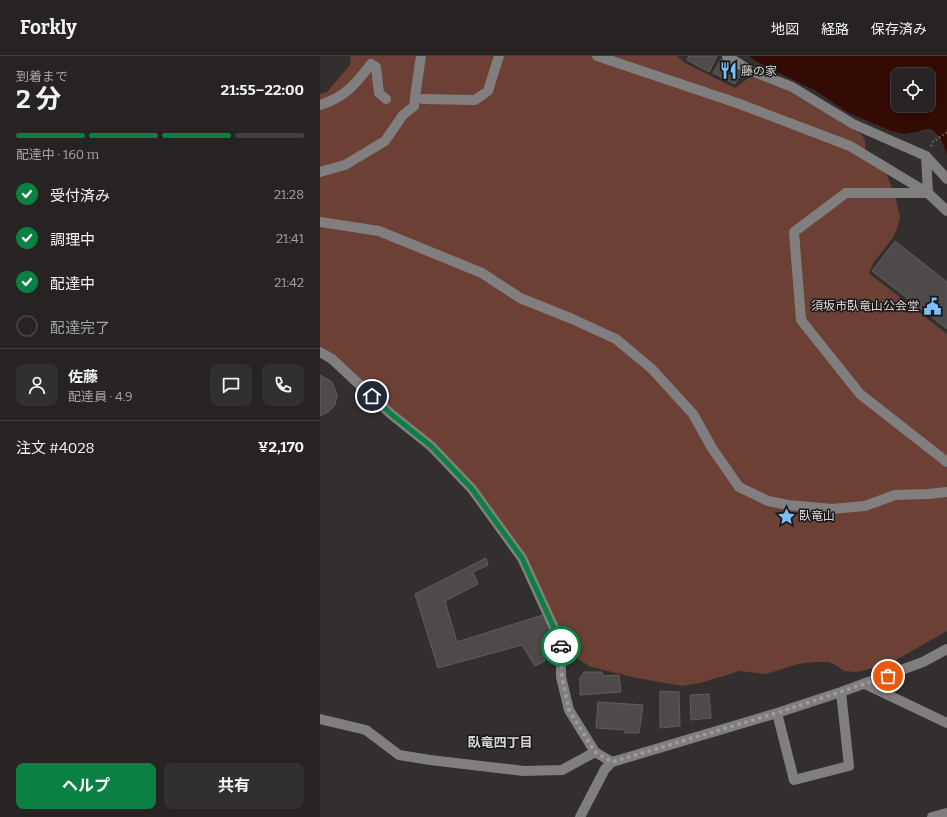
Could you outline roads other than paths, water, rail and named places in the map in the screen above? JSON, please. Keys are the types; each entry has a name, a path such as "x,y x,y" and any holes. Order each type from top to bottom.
{"street":[{"path":"320,172 345,165 385,141 403,115 414,106 421,56"},
{"path":"423,99 475,100 488,91 499,56"},
{"path":"597,56 737,103 850,146 928,193 947,211"},
{"path":"727,56 749,70 792,87 853,124 926,156 947,180"},
{"path":"320,105 333,100 355,85 371,64 376,67 379,93 386,99"},
{"path":"926,156 928,193"},
{"path":"928,193 846,193 794,232 801,320 860,394 947,462"},
{"path":"320,222 379,231 482,272 520,298 570,318 616,339 652,369 693,414 712,448 739,487 768,501 788,506 832,509 865,506 895,494 928,494 947,492"},
{"path":"320,352 332,359 391,414 431,446 472,489 522,558 561,643 562,677 569,710 595,752 612,762"},
{"path":"580,817 605,769 612,762 777,713 865,684 923,662 947,649"},
{"path":"865,684 947,723"},
{"path":"777,713 794,780 849,766 841,692"},
{"path":"320,719 366,730 399,755 430,760 524,771 562,770 595,752"},
{"path":"932,817 947,813"}],"place":[{"name":"藤の家","path":"728,71"},
{"name":"須坂市臥竜山公会堂","path":"932,306"},
{"name":"臥竜山","path":"786,516"}],"district":[{"name":"臥竜四丁目","path":"500,742"}]}
